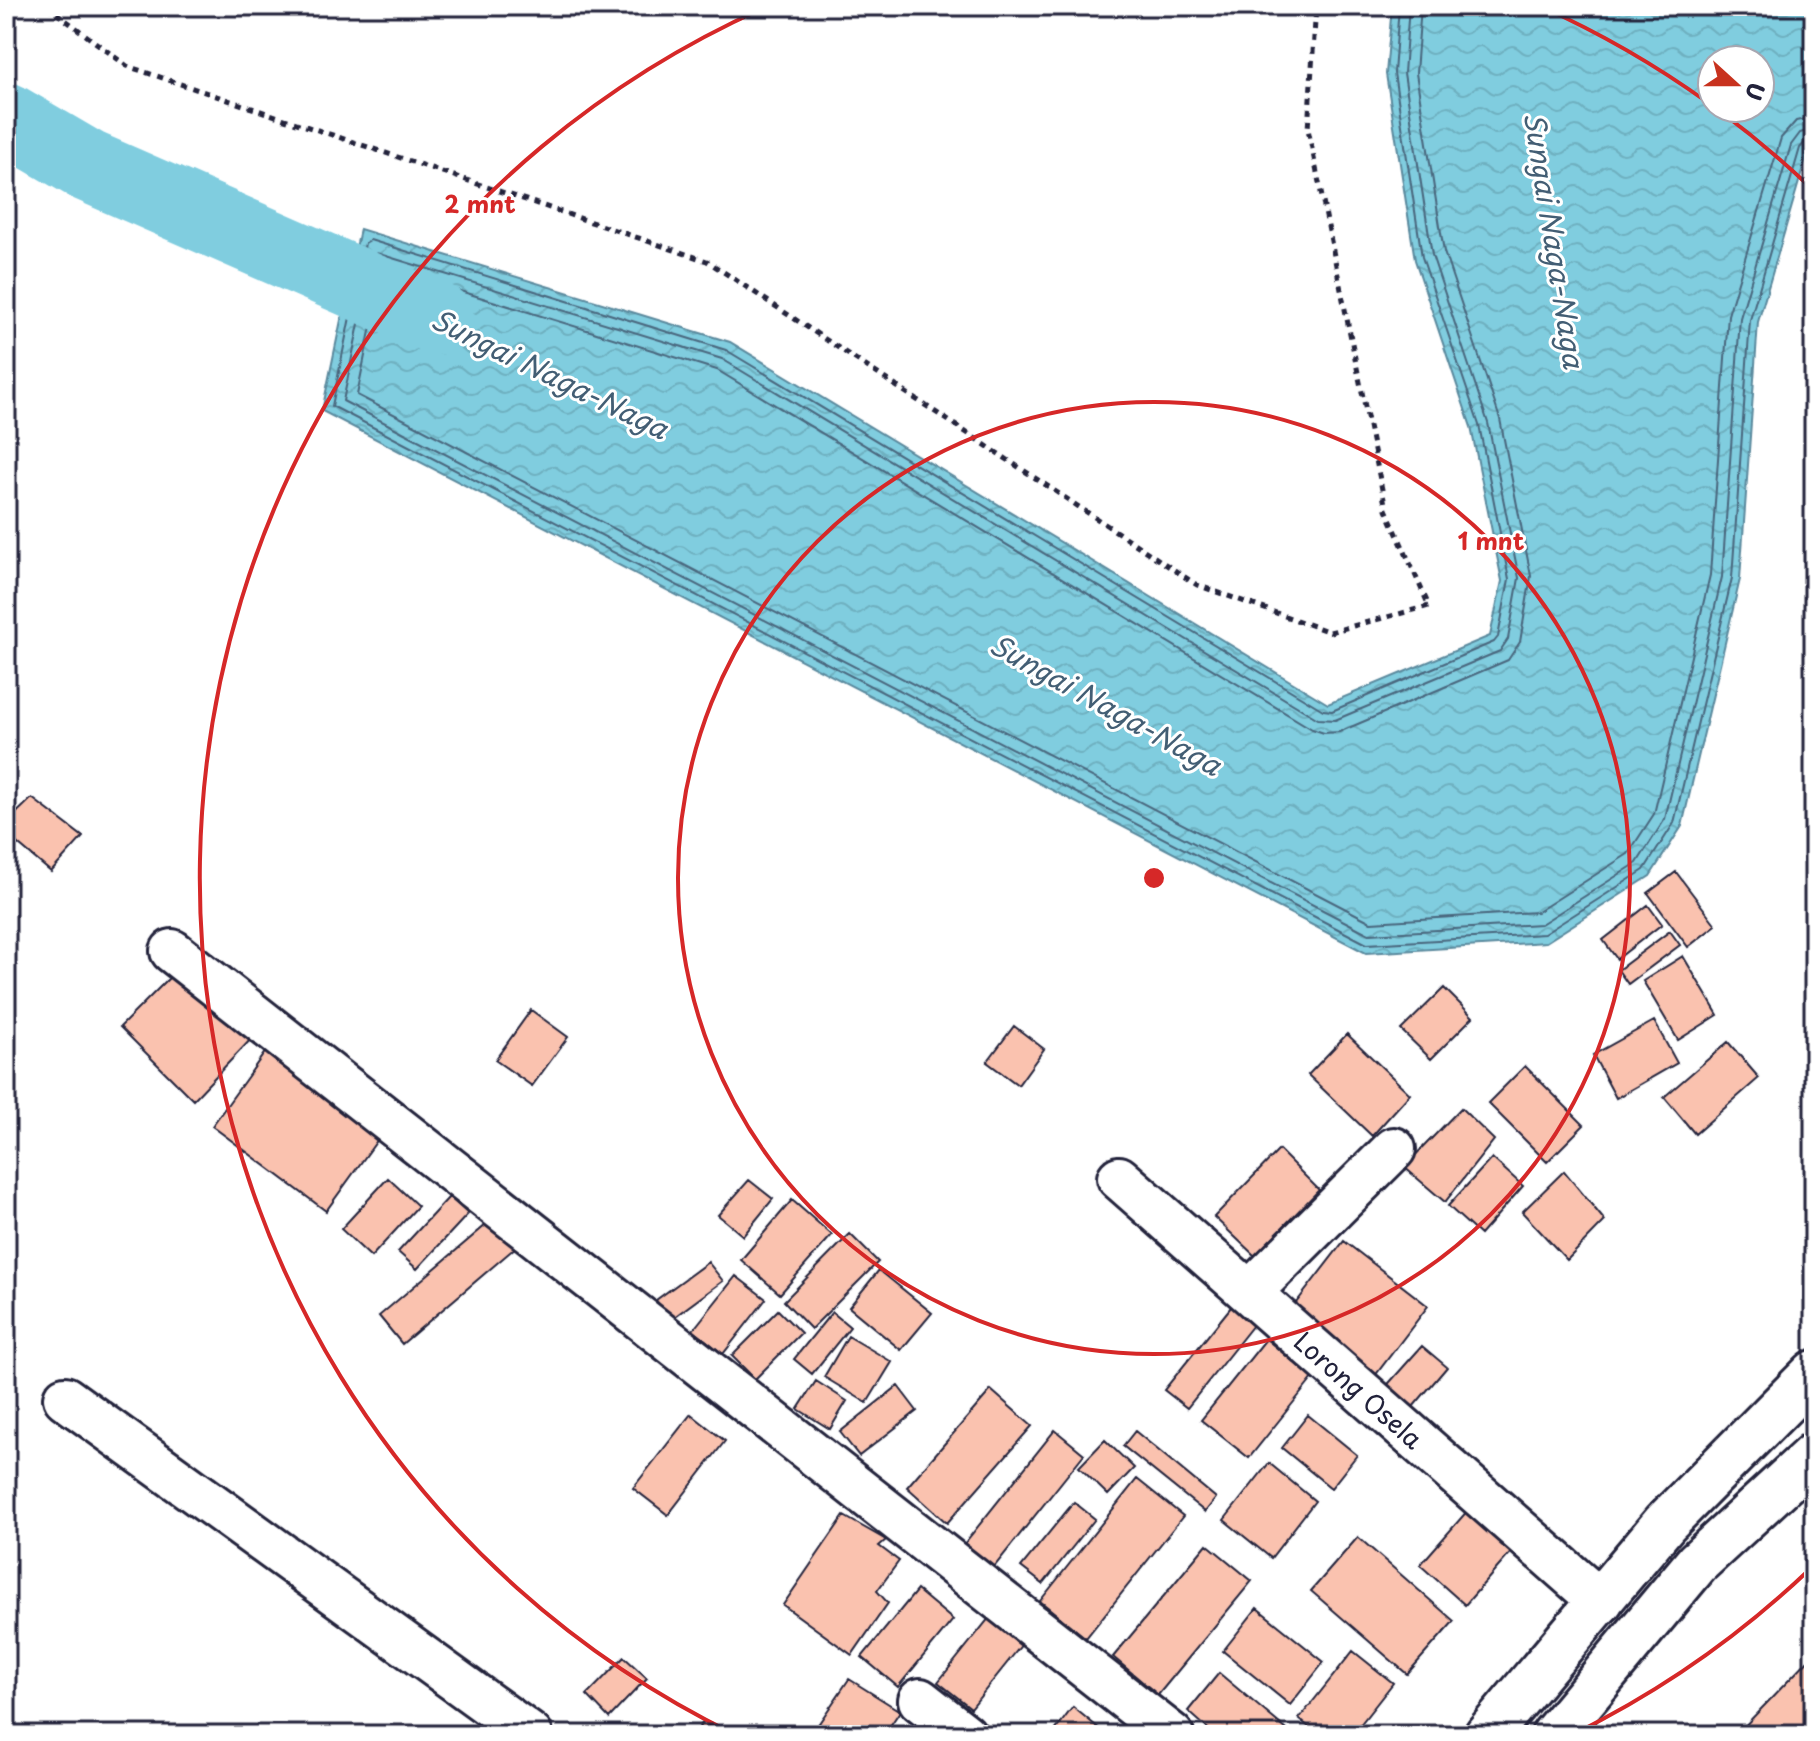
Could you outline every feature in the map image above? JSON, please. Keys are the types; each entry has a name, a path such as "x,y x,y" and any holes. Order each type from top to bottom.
{"highway":[{"path":"1487,1735 1665,1523 1814,1373"},
{"path":"1554,1735 1697,1563 1814,1455"}],"street":[{"path":"172,951 1172,1735"},
{"path":"1250,1292 1394,1149"},
{"name":"Lorong Osela","path":"1119,1178 1601,1602"},
{"path":"65,1398 531,1735"},
{"path":"920,1700 965,1735"}],"path":[{"path":"47,6 127,66 707,261 1197,585 1330,632 1429,606 1386,509 1308,129 1316,6"}],"water":[{"path":"1392,6 1814,6 1814,143 1808,151 1758,322 1740,579 1682,826 1650,876 1546,942 1366,953 322,411 360,229 730,342 1328,704 1490,636 1502,581 1471,427 1415,260 1386,74"}],"building":[{"path":"32,798 83,837 51,872 6,834 6,823"},
{"path":"1676,872 1716,925 1688,947 1648,893"},
{"path":"1648,905 1662,924 1617,959 1603,940"},
{"path":"1670,931 1680,945 1628,984 1618,970"},
{"path":"1683,956 1718,1015 1678,1040 1643,981"},
{"path":"180,967 255,1035 193,1100 120,1027"},
{"path":"1444,988 1473,1017 1431,1059 1401,1030"},
{"path":"531,1010 568,1037 532,1086 495,1060"},
{"path":"1654,1021 1677,1063 1616,1098 1593,1055"},
{"path":"1014,1026 1044,1049 1018,1085 987,1062"},
{"path":"1347,1034 1410,1094 1372,1136 1308,1075"},
{"path":"1728,1042 1759,1078 1695,1134 1664,1097"},
{"path":"266,1051 381,1135 326,1211 212,1126"},
{"path":"1525,1066 1584,1125 1547,1162 1488,1103"},
{"path":"1461,1108 1494,1140 1445,1202 1404,1167"},
{"path":"1279,1150 1319,1190 1255,1256 1214,1217"},
{"path":"1492,1158 1523,1186 1480,1235 1448,1206"},
{"path":"1564,1171 1605,1221 1567,1260 1522,1212"},
{"path":"388,1178 418,1206 371,1257 341,1229"},
{"path":"749,1180 773,1199 743,1236 718,1215"},
{"path":"449,1197 468,1214 417,1269 398,1252"},
{"path":"792,1200 832,1235 780,1294 741,1260"},
{"path":"493,1219 516,1247 402,1344 379,1316"},
{"path":"850,1234 878,1262 811,1329 784,1301"},
{"path":"1344,1241 1428,1306 1374,1377 1289,1312"},
{"path":"708,1262 723,1281 670,1320 656,1300"},
{"path":"879,1270 932,1313 901,1350 849,1307"},
{"path":"736,1276 766,1299 723,1354 693,1330"},
{"path":"1235,1302 1257,1320 1187,1408 1164,1390"},
{"path":"778,1310 801,1333 755,1379 732,1356"},
{"path":"832,1312 850,1327 812,1374 794,1359"},
{"path":"848,1336 892,1362 867,1403 824,1377"},
{"path":"1266,1339 1313,1378 1249,1458 1201,1420"},
{"path":"1422,1346 1447,1367 1407,1414 1382,1391"},
{"path":"816,1381 847,1401 830,1429 798,1409"},
{"path":"898,1386 917,1411 859,1456 840,1432"},
{"path":"991,1390 1032,1426 947,1523 907,1487"},
{"path":"691,1414 725,1441 668,1515 633,1488"},
{"path":"1308,1415 1357,1455 1331,1488 1282,1448"},
{"path":"1055,1430 1084,1454 994,1567 964,1544"},
{"path":"1135,1431 1216,1498 1205,1512 1123,1446"},
{"path":"1105,1440 1134,1468 1108,1495 1079,1467"},
{"path":"1269,1463 1315,1501 1271,1558 1224,1520"},
{"path":"1137,1479 1183,1516 1086,1638 1040,1601"},
{"path":"1476,1501 1521,1541 1465,1605 1420,1565"},
{"path":"1074,1502 1095,1519 1043,1584 1021,1567"},
{"path":"844,1516 886,1540 879,1546 899,1561 877,1591 888,1603 852,1655 783,1605"},
{"path":"1358,1537 1454,1621 1407,1674 1311,1591"},
{"path":"1207,1544 1252,1581 1158,1695 1113,1657"},
{"path":"917,1590 953,1620 898,1687 862,1657"},
{"path":"1257,1608 1324,1662 1290,1705 1223,1651"},
{"path":"990,1617 1023,1643 971,1708 938,1682"},
{"path":"1353,1651 1393,1683 1352,1735 1319,1735 1299,1719"},
{"path":"1814,1654 1814,1735 1736,1735"},
{"path":"624,1657 647,1678 609,1718 587,1695"},
{"path":"1219,1673 1293,1735 1215,1735 1188,1711"},
{"path":"849,1679 900,1711 884,1735 811,1735"},
{"path":"1073,1707 1107,1735 1052,1735"},
{"path":"704,1721 721,1735 693,1735"}],"waterway":[{"name":"Sungai Naga-Naga","path":"6,118 88,166 438,319"}]}
